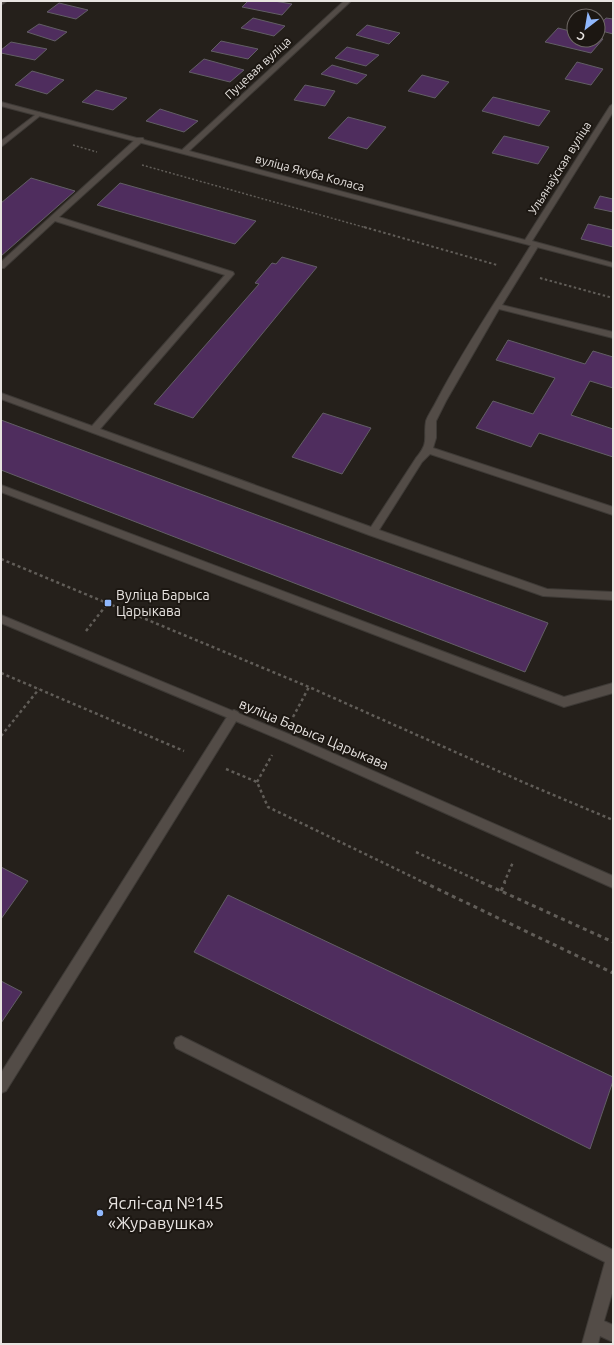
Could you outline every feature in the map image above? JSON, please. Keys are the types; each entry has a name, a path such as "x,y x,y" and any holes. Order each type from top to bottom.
{"street":[{"name":"Пуцевая вуліца","path":"184,152 348,1"},
{"name":"вуліца Якуба Коласа","path":"1,104 613,266"},
{"name":"Ульянаўская вуліца","path":"428,450 431,438 431,421 441,401 518,272 531,244 613,106"},
{"path":"1,145 38,114"},
{"path":"1,266 140,140"},
{"path":"54,218 230,274 94,429"},
{"path":"497,306 613,335"},
{"path":"1,396 373,532 547,593 613,596"},
{"path":"373,532 419,460 428,450 613,511"},
{"path":"1,488 564,702 613,688"},
{"name":"вуліца Барыса Царыкава","path":"1,619 234,715 613,882"},
{"path":"1,1086 234,715"},
{"path":"181,1043 613,1258"},
{"path":"590,1344 613,1262"},
{"path":"596,1325 613,1334"}],"path":[{"path":"73,145 613,298"},
{"path":"1,559 309,687 525,783 613,820"},
{"path":"73,649 108,603"},
{"path":"1,673 257,782 268,807 613,973"},
{"path":"1,736 39,689"},
{"path":"501,891 522,842"},
{"path":"416,852 613,942"}],"building":[{"path":"248,1 274,1 292,4 282,15 242,7"},
{"path":"59,3 88,10 76,19 47,12"},
{"path":"253,18 285,26 274,36 241,28"},
{"path":"606,18 613,19 613,34 606,32"},
{"path":"39,24 67,32 55,41 27,32"},
{"path":"367,25 400,33 389,44 356,35"},
{"path":"558,28 566,30 566,47 545,42"},
{"path":"221,41 258,49 248,59 211,51"},
{"path":"11,42 47,49 35,60 1,53 1,50"},
{"path":"347,47 379,55 366,66 335,58"},
{"path":"570,48 595,48 591,53"},
{"path":"204,59 244,70 230,82 189,72"},
{"path":"577,62 603,69 591,85 565,79"},
{"path":"332,65 367,75 357,84 321,74"},
{"path":"32,71 64,80 47,94 15,85"},
{"path":"422,75 449,82 435,98 408,91"},
{"path":"305,85 335,91 325,106 294,100"},
{"path":"96,90 127,98 113,110 82,102"},
{"path":"493,97 550,111 539,126 482,111"},
{"path":"160,109 198,121 184,132 146,121"},
{"path":"348,117 386,127 367,149 328,138"},
{"path":"504,136 549,147 538,164 492,153"},
{"path":"31,178 75,191 1,256 1,203"},
{"path":"120,183 256,221 235,244 97,205"},
{"path":"600,196 613,199 613,212 594,208"},
{"path":"588,224 613,230 613,247 581,239"},
{"path":"282,257 317,267 193,418 154,404 259,284 255,283 272,263 276,264"},
{"path":"508,340 585,364 593,351 613,357 613,388 590,381 571,415 613,429 613,457 539,433 531,447 476,428 493,401 533,414 555,378 496,360"},
{"path":"323,413 371,428 342,474 292,457"},
{"path":"1,420 548,623 525,672 1,470"},
{"path":"1,867 28,881 1,919"},
{"path":"228,895 613,1077 613,1081 590,1149 194,952"},
{"path":"1,981 22,992 1,1023"}],"place":[{"name":"Вуліца Барыса Царыкава","path":"108,603"},
{"name":"Яслі-сад №145 «Журавушка»","path":"100,1213"}]}
